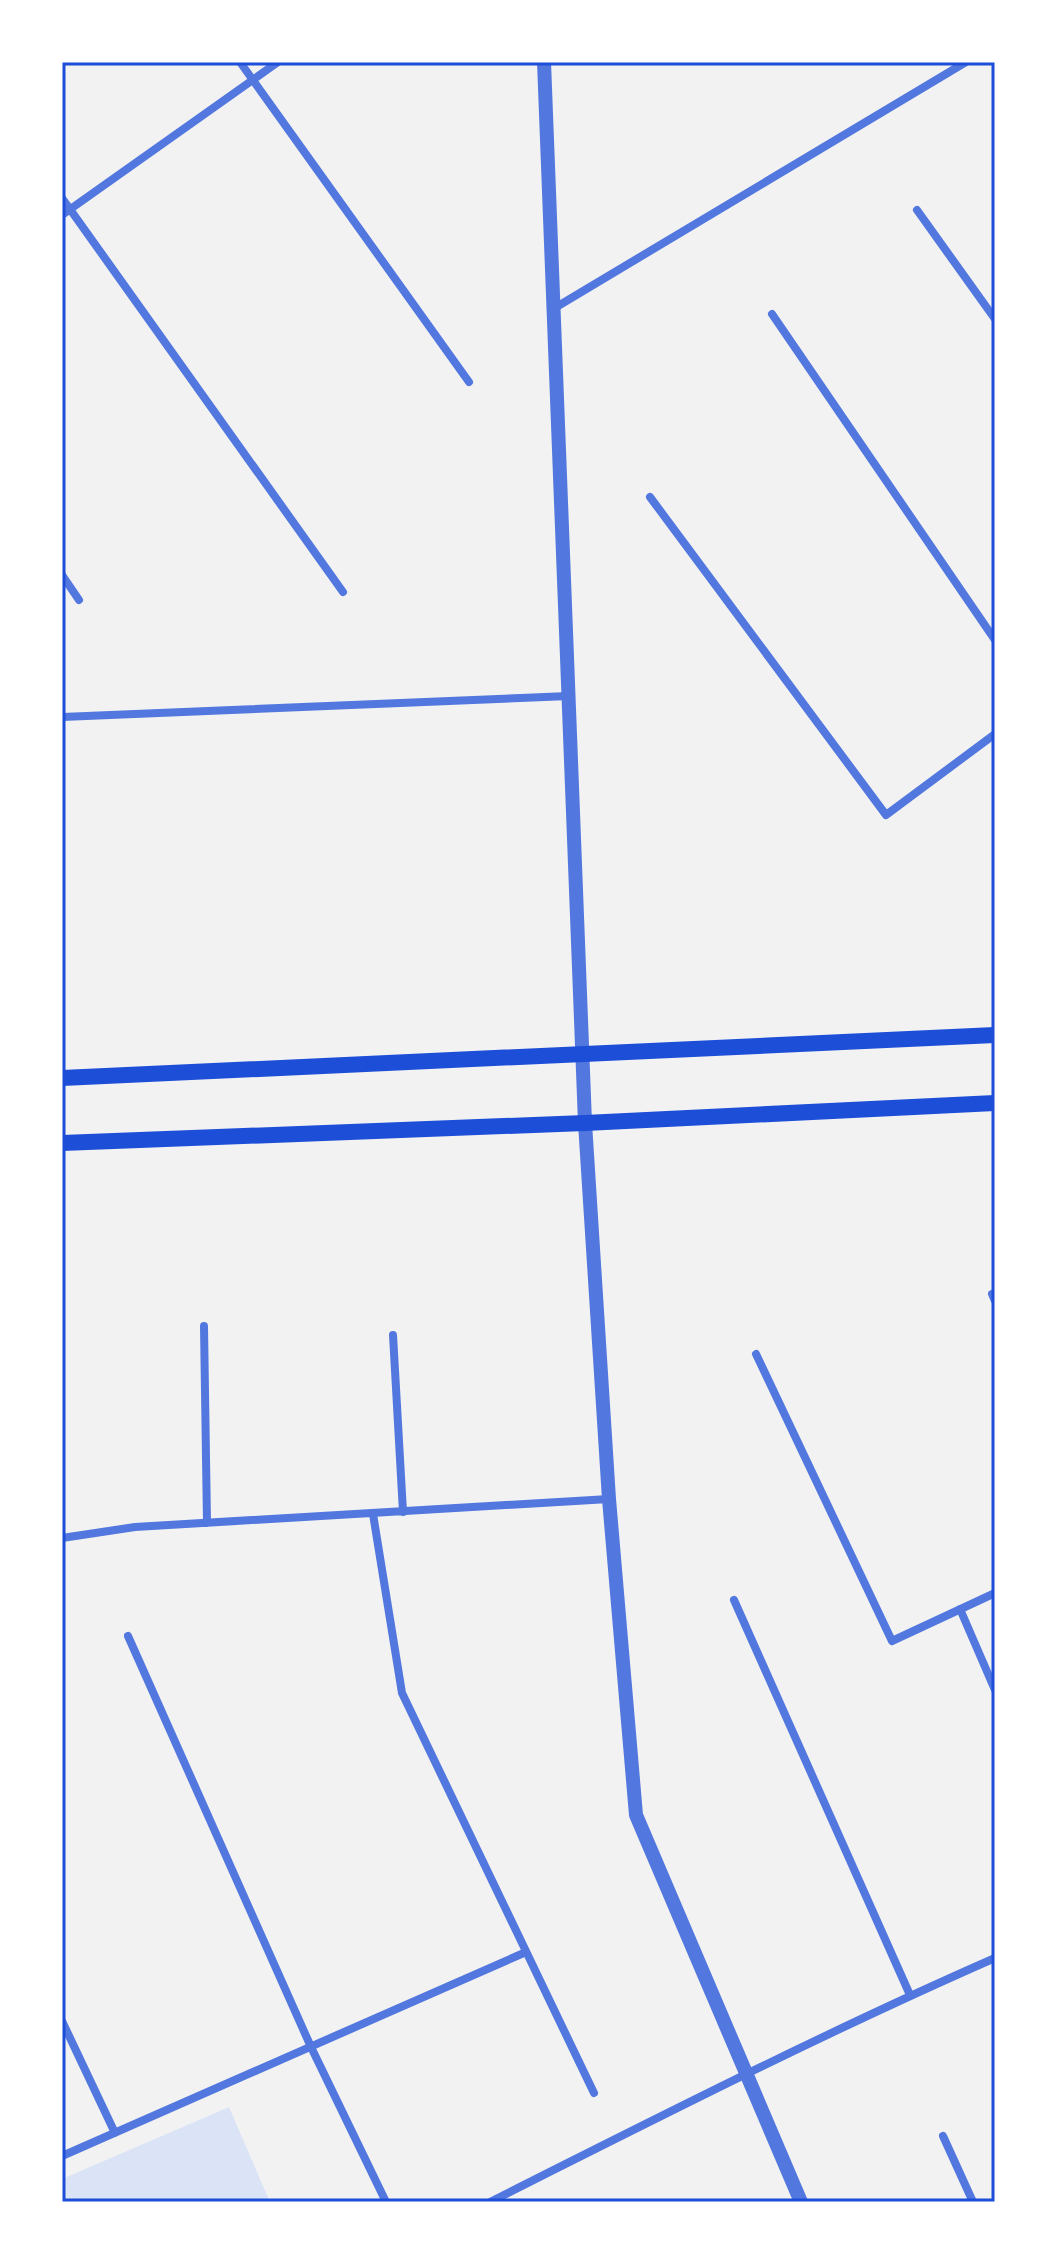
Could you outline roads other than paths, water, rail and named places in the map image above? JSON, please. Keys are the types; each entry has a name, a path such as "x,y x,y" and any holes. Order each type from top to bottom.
{"main road":[{"path":"62,1078 995,1035"},
{"path":"62,1143 585,1123 995,1103"}],"street":[{"path":"240,62 469,382"},
{"path":"66,212 278,62"},
{"path":"544,62 585,1123 609,1499 636,1815 801,2202"},
{"path":"553,309 966,62"},
{"path":"62,198 66,212 343,592"},
{"path":"917,210 995,319"},
{"path":"772,314 995,640"},
{"path":"650,497 886,815 995,734"},
{"path":"62,575 79,600"},
{"path":"62,717 569,696"},
{"path":"204,1326 207,1523"},
{"path":"393,1335 403,1512"},
{"path":"756,1354 892,1641 995,1593"},
{"path":"62,1538 135,1527 609,1499"},
{"path":"373,1514 402,1693 594,2093"},
{"path":"734,1600 910,1995"},
{"path":"960,1609 995,1690"},
{"path":"128,1636 311,2047 386,2202"},
{"path":"62,2156 526,1952"},
{"path":"490,2202 746,2074 995,1958"},
{"path":"62,2021 115,2133"},
{"path":"943,2136 973,2202"}]}
